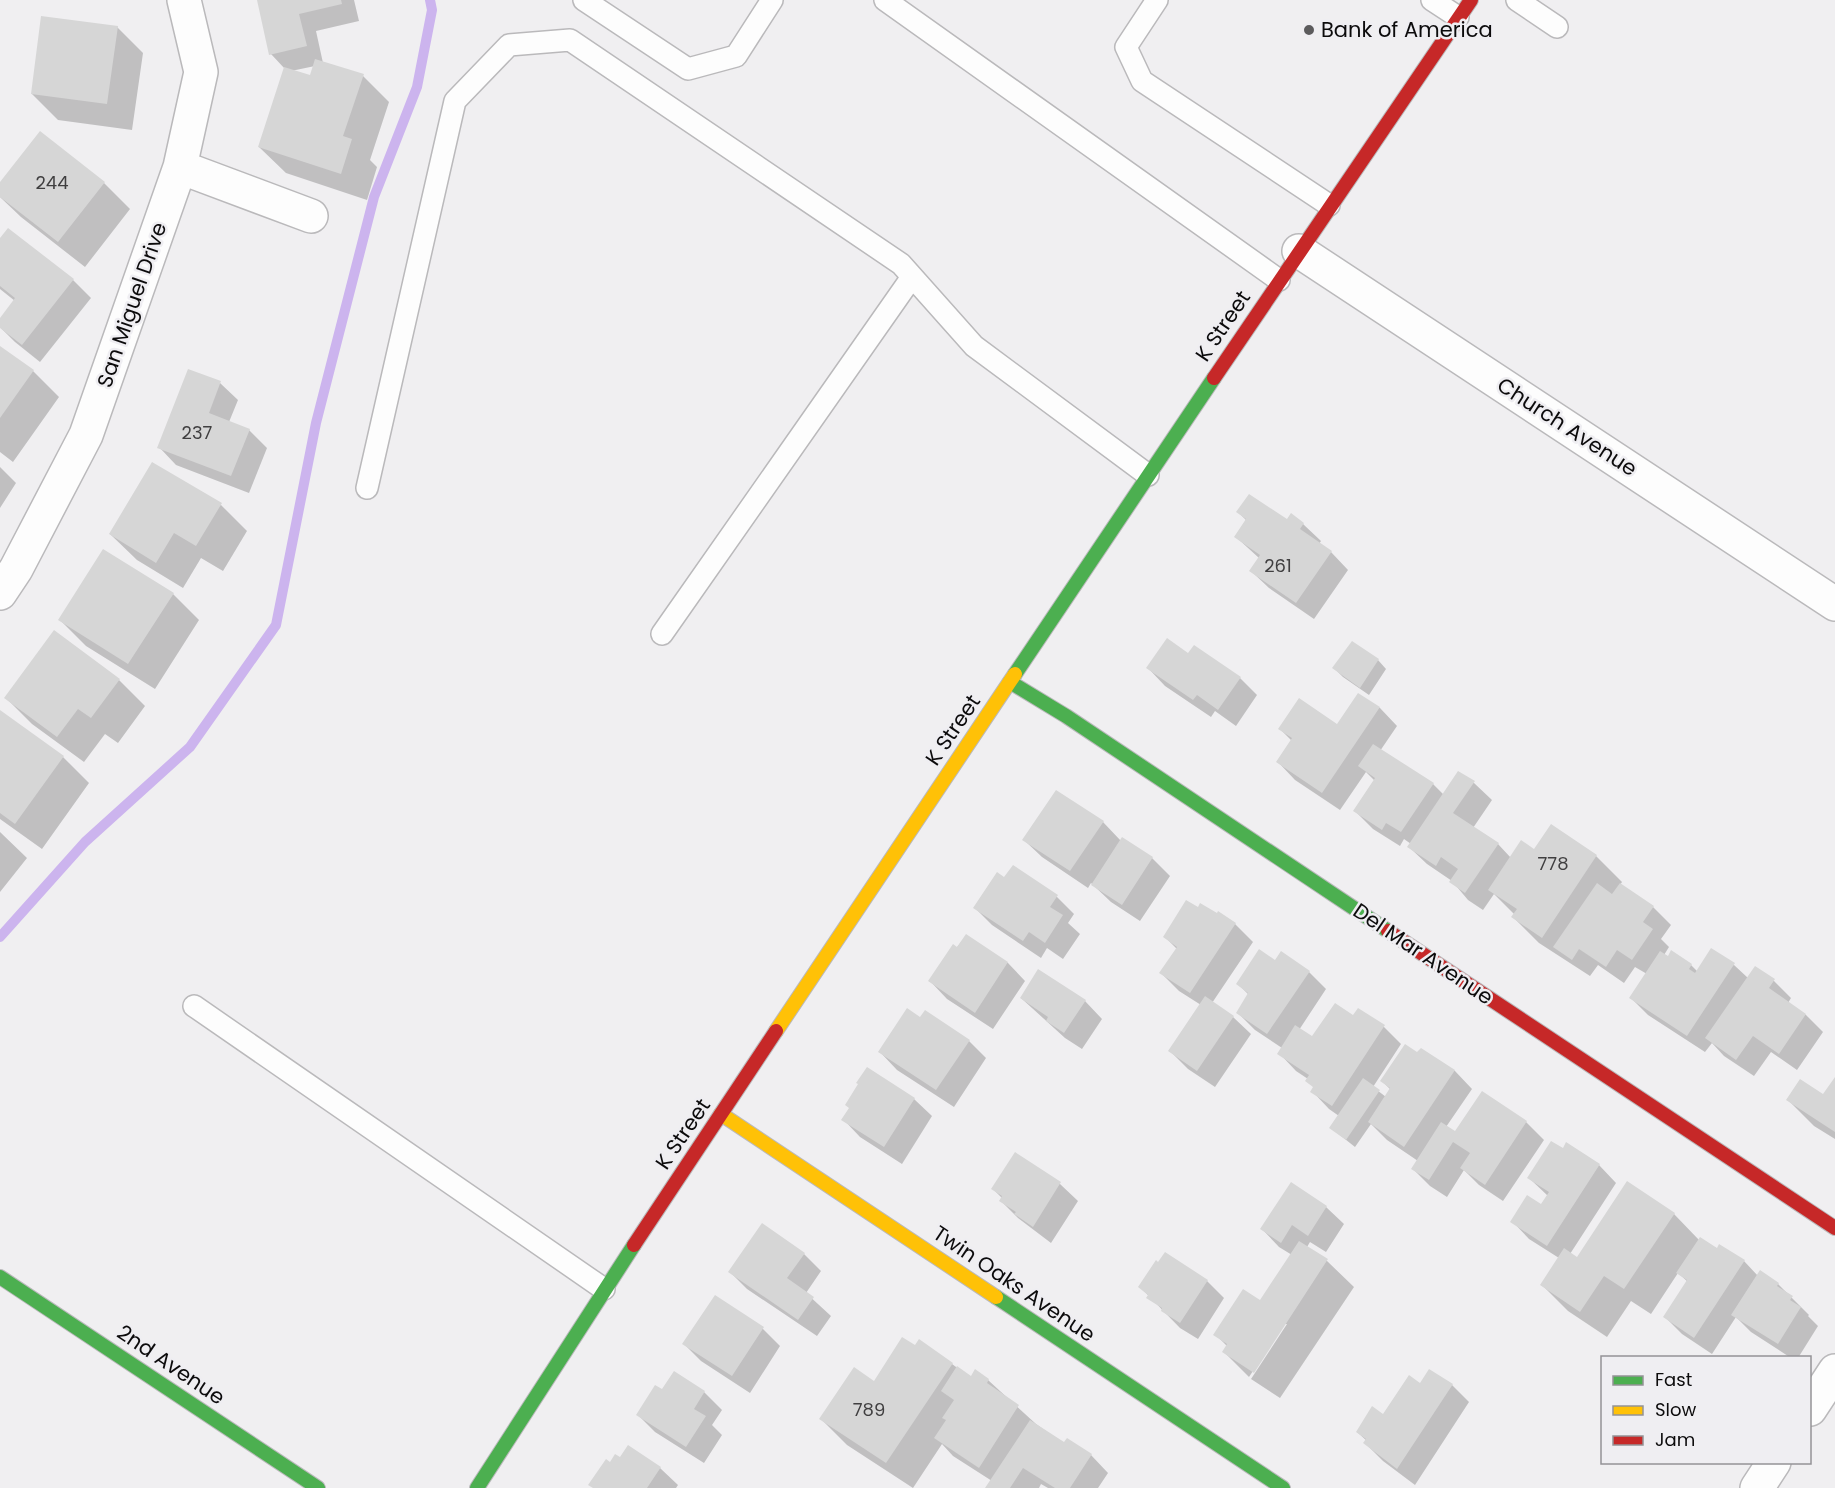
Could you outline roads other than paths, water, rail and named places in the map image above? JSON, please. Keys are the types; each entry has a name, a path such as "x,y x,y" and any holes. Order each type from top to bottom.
{"street":[{"name":"San Miguel Drive","path":"0,593 16,569 86,435 180,167 201,72 184,0"},
{"name":"K Street","path":"477,1488 604,1289 1329,205 1471,0"},
{"path":"180,167 311,216"},
{"name":"Church Avenue","path":"1299,251 1835,604"},
{"name":"Del Mar Avenue","path":"1010,682 1066,716 1835,1228"},
{"name":"Twin Oaks Avenue","path":"722,1114 1283,1488"},
{"name":"2nd Avenue","path":"0,1277 318,1488"},
{"path":"1811,1406 1835,1371"},
{"path":"1756,1488 1773,1464"}],"lane":[{"path":"584,0 688,69 736,56 772,0"},
{"path":"885,0 1279,280"},
{"path":"1157,0 1126,47 1142,81 1329,205"},
{"path":"1432,0 1458,17"},
{"path":"1517,0 1557,27"},
{"path":"367,489 455,101 509,45 570,40 901,264 974,346 1148,475"},
{"path":"662,634 912,277"},
{"path":"194,1006 604,1289"}],"waterway":[{"path":"0,937 85,842 190,747 276,625 316,423 374,197 417,87 432,10 430,0"}],"place":[{"name":"Bank of America","path":"1309,30"}]}
